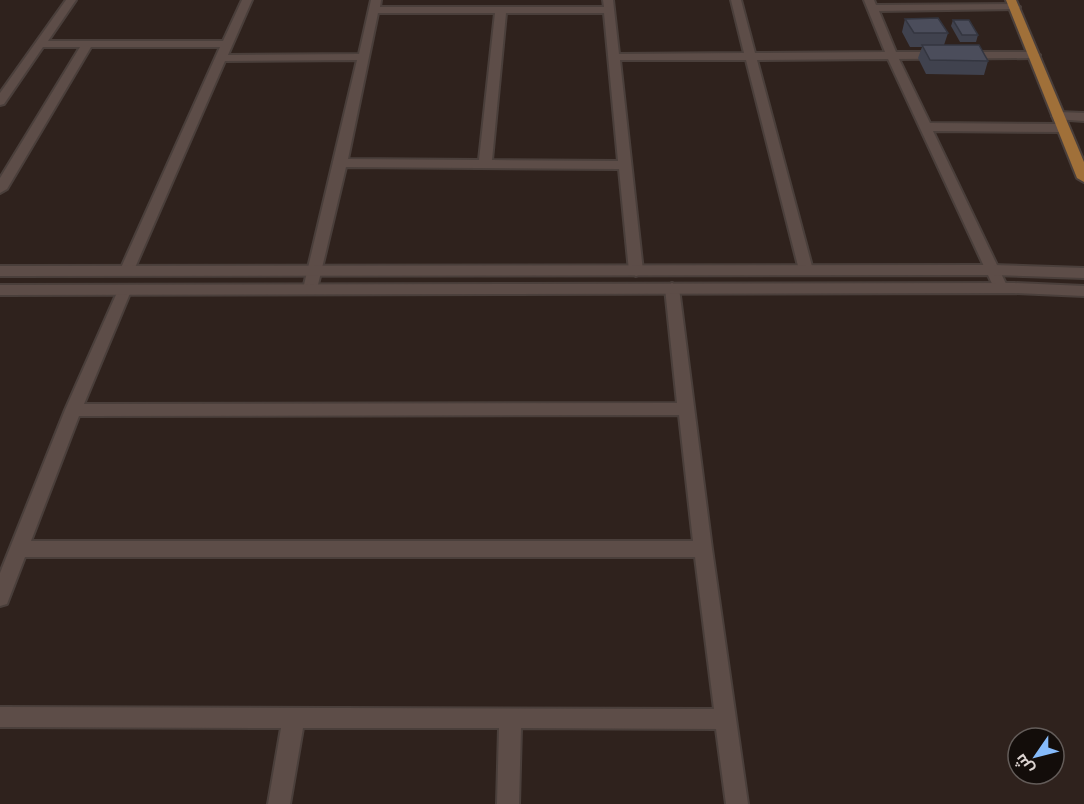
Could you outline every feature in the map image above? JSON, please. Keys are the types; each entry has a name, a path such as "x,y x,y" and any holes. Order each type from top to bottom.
{"main road":[{"path":"1013,4 1084,178"}],"street":[{"path":"0,101 71,0"},
{"path":"127,270 247,0"},
{"path":"736,0 806,270"},
{"path":"1001,288 892,56 871,4 1013,4"},
{"path":"310,289 341,163 375,5 501,10 608,5 636,271"},
{"path":"485,164 501,10"},
{"path":"40,44 227,44"},
{"path":"0,189 87,44"},
{"path":"614,57 1034,55"},
{"path":"222,58 363,57"},
{"path":"1058,116 1084,117"},
{"path":"926,127 1063,128"},
{"path":"0,161 16,162"},
{"path":"341,163 625,165"},
{"path":"0,271 993,270 1084,273"},
{"path":"672,288 685,409 737,804"},
{"path":"0,290 1001,288 1084,291"},
{"path":"0,598 124,291"},
{"path":"74,410 685,409"},
{"path":"19,549 703,549"},
{"path":"0,717 727,719"},
{"path":"279,804 294,717"},
{"path":"508,804 510,717"}],"building":[{"path":"938,18 948,33 914,33 905,19"},
{"path":"953,20 969,20 978,35 962,35"},
{"path":"922,45 979,45 988,61 930,60"}]}
